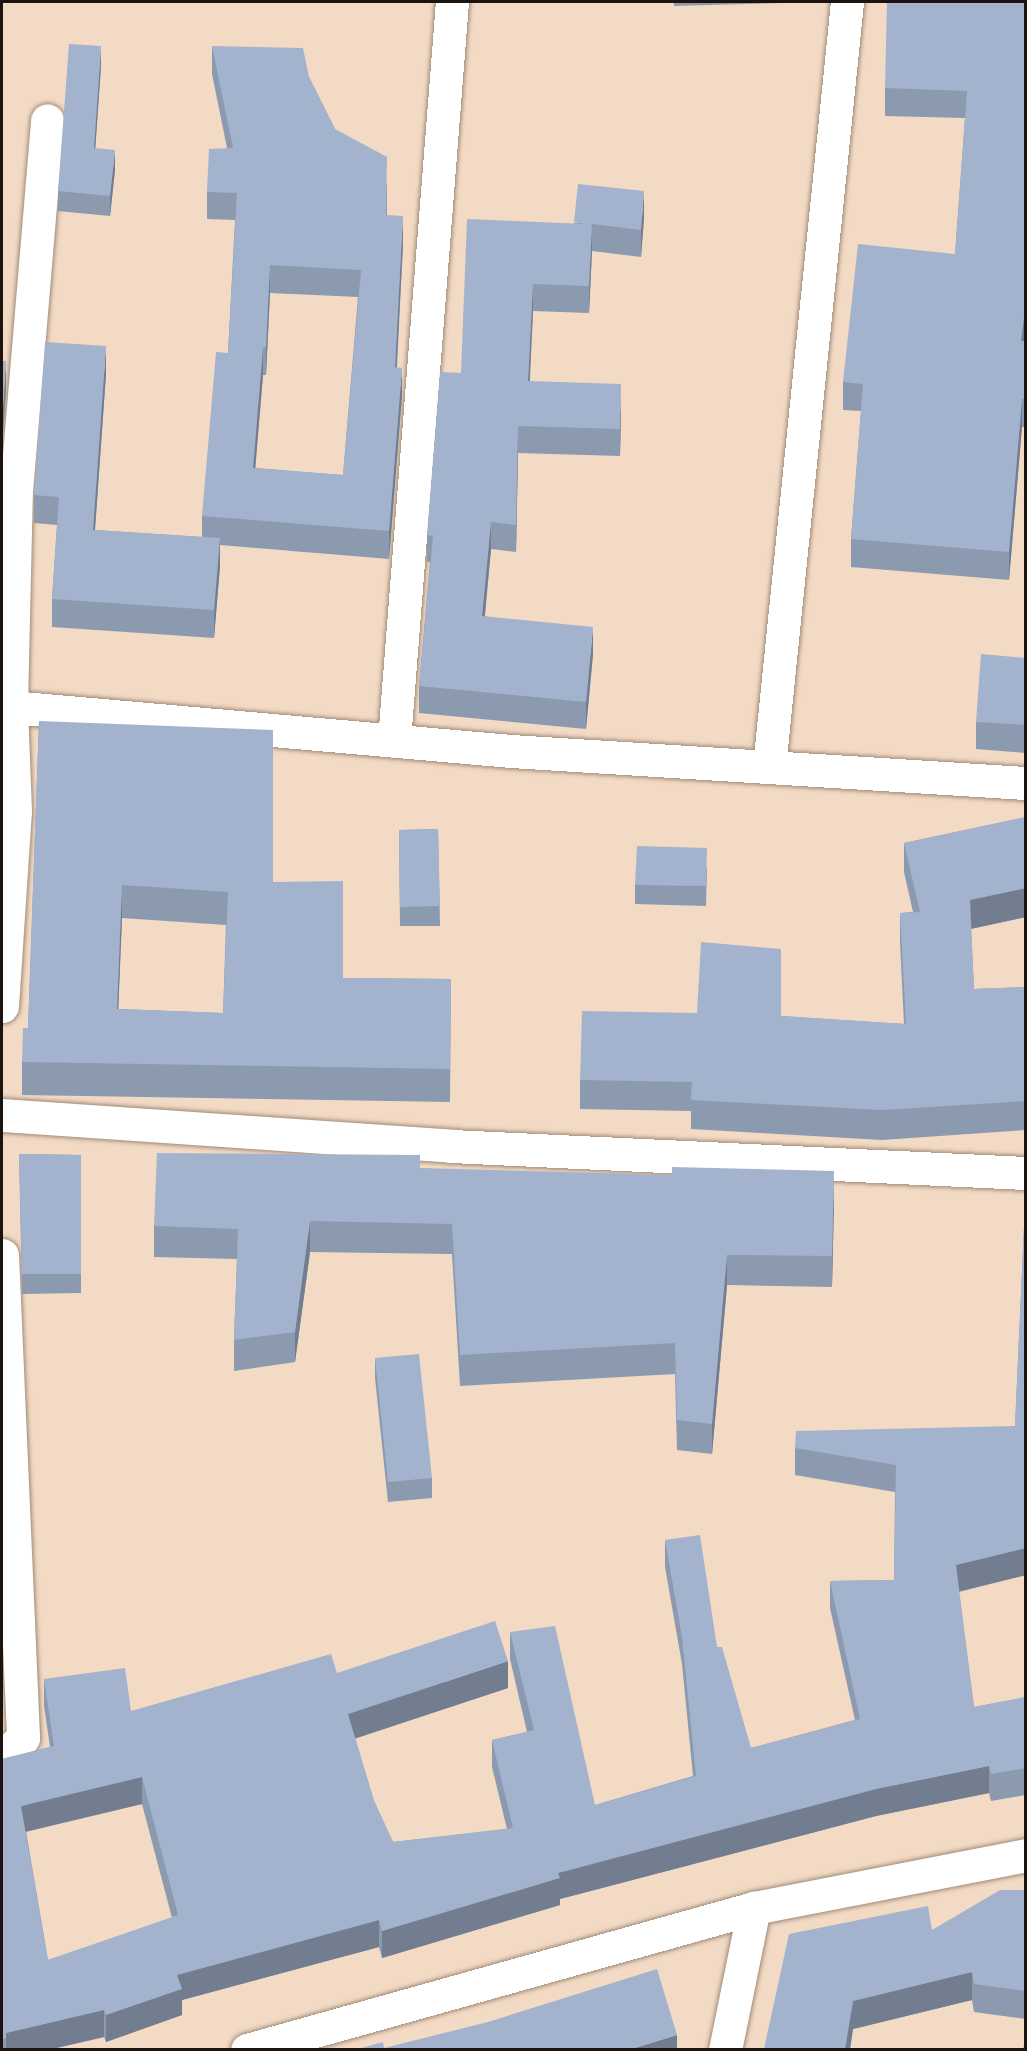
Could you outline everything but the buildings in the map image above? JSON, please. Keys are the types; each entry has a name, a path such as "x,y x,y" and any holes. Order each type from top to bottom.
{"street":[{"path":"394,740 452,2"},
{"path":"769,767 847,2"},
{"path":"2,1006 15,811 9,614 16,491 48,120"},
{"path":"11,707 394,740 1026,783"},
{"path":"2,1115 451,1146 1026,1173"},
{"path":"2,1255 6,1422 23,1738 2,1756"},
{"path":"247,2049 754,1908 1026,1855"},
{"path":"725,2049 754,1908"}]}
